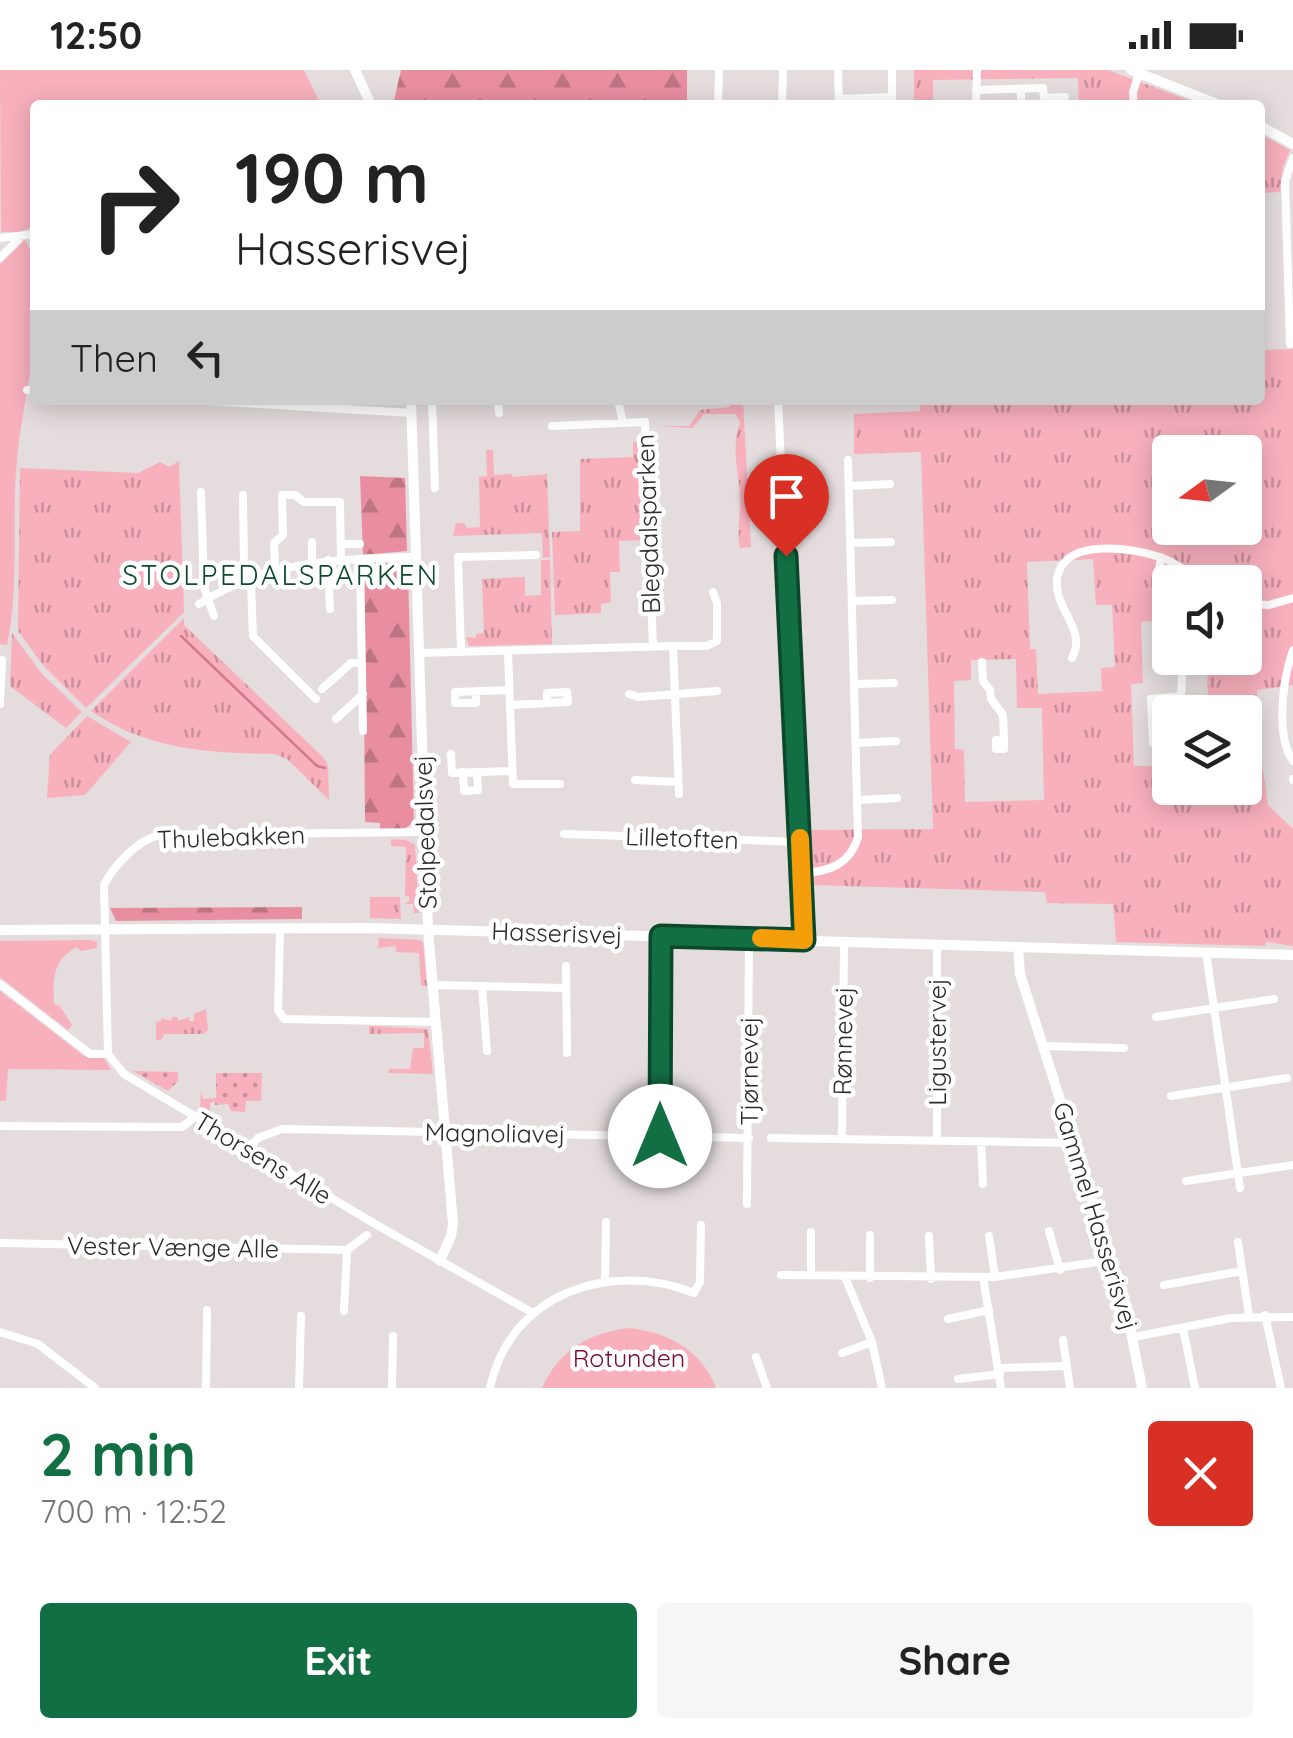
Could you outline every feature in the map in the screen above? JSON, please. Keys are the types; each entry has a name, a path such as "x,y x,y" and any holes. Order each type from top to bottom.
{"street":[{"path":"355,70 369,100"},
{"path":"718,70 718,100"},
{"path":"782,70 782,100"},
{"path":"838,70 839,100"},
{"path":"892,70 892,100"},
{"path":"976,100 977,70"},
{"path":"1134,100 1135,71 1207,100"},
{"path":"976,90 1043,88 1044,98 1065,96"},
{"path":"1021,89 1021,100"},
{"path":"1265,129 1293,144"},
{"path":"1290,344 1290,227 1285,181 1293,158"},
{"path":"0,238 30,235"},
{"path":"0,258 21,238"},
{"path":"275,405 412,413"},
{"name":"Stolpedalsvej","path":"412,405 428,930 452,1224 440,1261"},
{"path":"432,405 435,488"},
{"path":"498,405 499,414"},
{"name":"Blegdalsparken","path":"619,405 623,423"},
{"path":"778,405 804,940"},
{"name":"Blegdalsparken","path":"552,426 645,422 653,646"},
{"path":"802,873 830,869 852,853 858,837 848,460"},
{"path":"849,486 890,484"},
{"path":"201,492 204,587 214,616"},
{"path":"242,495 244,566 253,636 316,699"},
{"path":"275,568 274,543 283,535 282,495 295,495 304,502 340,502 342,560"},
{"path":"312,542 312,561"},
{"path":"850,544 891,542"},
{"path":"341,544 360,544"},
{"path":"1072,658 1077,638 1057,595 1058,574 1063,564 1088,551 1126,551 1160,557 1176,565"},
{"path":"461,652 458,557 536,555"},
{"path":"200,604 275,568 312,561 416,557"},
{"path":"1159,565 1160,557"},
{"path":"328,560 330,609"},
{"path":"360,560 363,731"},
{"name":"Blegdalsparken","path":"419,653 707,646 717,641 714,592"},
{"path":"1262,605 1291,599 1293,612"},
{"path":"852,601 892,600"},
{"name":"Blegdalsparken","path":"672,646 679,794"},
{"path":"508,650 513,784 560,784"},
{"path":"1293,650 1284,682 1285,744 1293,761"},
{"path":"0,704 2,660"},
{"path":"982,662 990,700 1003,715 1004,739"},
{"path":"322,689 351,663 362,663"},
{"path":"854,684 894,683"},
{"path":"476,691 510,690"},
{"path":"629,694 717,691"},
{"path":"336,720 363,694"},
{"path":"1152,700 1152,743"},
{"path":"510,704 547,703"},
{"path":"856,743 896,741"},
{"path":"452,754 452,773 512,771"},
{"path":"464,772 464,791 478,790 478,772"},
{"path":"635,780 677,782"},
{"path":"858,800 897,798"},
{"name":"Thulebakken","path":"104,930 106,880 142,842 152,837 424,832"},
{"name":"Lilletoften","path":"564,834 800,842"},
{"path":"280,929 278,1010 284,1019 436,1022"},
{"name":"Hasserisvej","path":"0,930 428,930 1293,954"},
{"path":"104,930 108,1054"},
{"path":"660,1136 661,936"},
{"name":"Tjørnevej","path":"747,1204 749,938"},
{"name":"Rønnevej","path":"842,1139 844,942"},
{"name":"Ligustervej","path":"936,944 937,1141"},
{"name":"Gammel Hasserisvej","path":"1018,947 1020,974 1134,1337 1142,1388"},
{"path":"1206,952 1240,1188"},
{"path":"566,966 567,1053"},
{"name":"Thorsens Alle","path":"0,984 90,1054 108,1054 124,1074 534,1314"},
{"path":"433,985 566,988"},
{"path":"482,986 487,1051"},
{"path":"1156,1017 1274,999"},
{"path":"1044,1046 1124,1048"},
{"path":"1171,1096 1287,1078"},
{"path":"0,1126 182,1127 195,1117"},
{"name":"Magnoliavej","path":"248,1149 258,1138 282,1129 749,1138"},
{"path":"772,1138 1074,1143"},
{"path":"981,1142 983,1184"},
{"path":"1186,1181 1293,1165"},
{"path":"605,1281 606,1222"},
{"path":"490,1388 502,1353 515,1333 561,1296 605,1281 655,1280 694,1294 700,1282 701,1225"},
{"path":"1049,1231 1060,1270"},
{"path":"811,1276 812,1232"},
{"path":"344,1311 347,1250 367,1235"},
{"path":"870,1235 870,1278"},
{"path":"929,1236 930,1278"},
{"path":"989,1236 995,1277"},
{"path":"1238,1242 1249,1316"},
{"name":"Vester Vænge Alle","path":"0,1243 347,1250"},
{"path":"781,1276 995,1277 1111,1260"},
{"path":"1164,1284 1242,1271"},
{"path":"845,1277 872,1342 882,1388"},
{"path":"982,1277 1001,1388"},
{"path":"206,1388 207,1310"},
{"path":"948,1319 989,1310"},
{"path":"300,1316 300,1388"},
{"path":"1134,1337 1249,1316 1293,1317"},
{"path":"1265,1316 1280,1388"},
{"path":"1182,1328 1195,1388"},
{"path":"0,1332 38,1344 95,1388"},
{"path":"392,1388 393,1336"},
{"path":"1063,1340 1070,1388"},
{"path":"842,1353 872,1342"},
{"path":"756,1356 767,1388"},
{"path":"958,1379 1067,1366"}],"green space":[{"path":"0,70 304,70 319,100 30,100 30,228 1,232"},
{"path":"401,70 687,70 687,100 394,100"},
{"path":"914,70 1108,70 1188,100 1079,100 1078,78 933,80 933,100 914,100"},
{"path":"1265,137 1290,150 1280,192 1265,193"},
{"path":"25,240 30,252 30,368 17,460 13,599 7,645 0,644 0,264"},
{"path":"1293,349 1293,685 1257,690 1257,695 1208,695 1207,675 1262,675 1262,565 1152,565 1152,621 1141,622 1143,683 1131,684 1134,766 1152,766 1152,805 1262,805 1262,764 1268,805 1293,829 1293,946 1266,942 1265,946 1116,942 1113,904 1047,903 1045,892 812,885 809,830 933,829 921,452 854,454 854,414 920,411 921,405 1265,405 1265,350","holes":["1093,559 1096,605 1112,605 1115,667 1101,668 1102,691 1038,694 1036,649 1030,649 1027,562","1016,659 1017,708 1042,708 1044,800 965,802 964,750 955,749 954,681 971,680 971,660"]},
{"path":"743,405 751,547 740,548 739,543 736,452 740,422 735,414 704,414 693,428 657,426 689,426 700,410"},
{"path":"642,440 646,545 643,540 619,541 620,572 610,572 611,602 601,604 601,613 555,615 552,532 580,531 580,459 633,457 633,442"},
{"path":"486,450 493,450 494,475 547,474 550,557 543,558 542,533 453,536 456,523 464,523 467,528 480,527 479,477 487,476"},
{"path":"179,461 184,612 86,708 43,665 18,631 20,468 138,473 160,462 169,467"},
{"path":"360,476 405,478 407,551 363,555"},
{"path":"541,560 550,560 552,644 469,646 466,637 476,638 476,634 484,633 482,579 525,577 525,596 541,595"},
{"path":"402,563 408,567 414,822 404,829 380,829 380,823 365,822 363,564"},
{"path":"184,618 184,625 324,758 328,766 329,800 287,759 274,754 179,747 134,734 91,711"},
{"path":"12,633 42,674 82,712 66,728 10,686"},
{"path":"87,716 131,742 85,795 47,798 50,755"},
{"path":"391,839 415,845 419,913 414,913 413,904 405,904 409,901 409,896 405,896 406,847 391,846"},
{"path":"370,897 400,897 401,919 370,918"},
{"path":"302,907 302,919 116,921 110,908"},
{"path":"379,938 423,943 427,986 421,986 419,953 396,952 396,946 378,948"},
{"path":"0,941 97,942 97,948 81,951 76,947 62,959 56,971 54,1004 60,1006 72,1025 68,1030 0,977"},
{"path":"0,991 84,1056 104,1058 111,1070 8,1069 6,1100 0,1101"},
{"path":"206,1009 208,1030 203,1034 165,1034 156,1040 156,1022 161,1018 171,1021 178,1017 178,1021 189,1017 189,1021 194,1021 194,1014"},
{"path":"369,1026 428,1029 433,1074 388,1073 389,1069 410,1069 413,1048 424,1048 424,1033 369,1034"},
{"path":"133,1071 178,1072 178,1081 168,1091"},
{"path":"216,1073 262,1073 261,1101 246,1101 245,1112 231,1111 228,1104 215,1102 210,1103 210,1117 200,1111 201,1091 203,1099 216,1098"},
{"name":"Rotunden","path":"629,1328 682,1345 702,1363 716,1388 542,1388 557,1363 576,1346 600,1334"}],"waterway":[{"path":"181,636 317,766 325,768"}],"slow traffic":[{"path":"761,938 804,940 800,838"}],"district":[{"name":"STOLPEDALSPARKEN","path":"281,575"}],"route":[{"path":"660,1136 661,936 804,940 786,556"}]}
